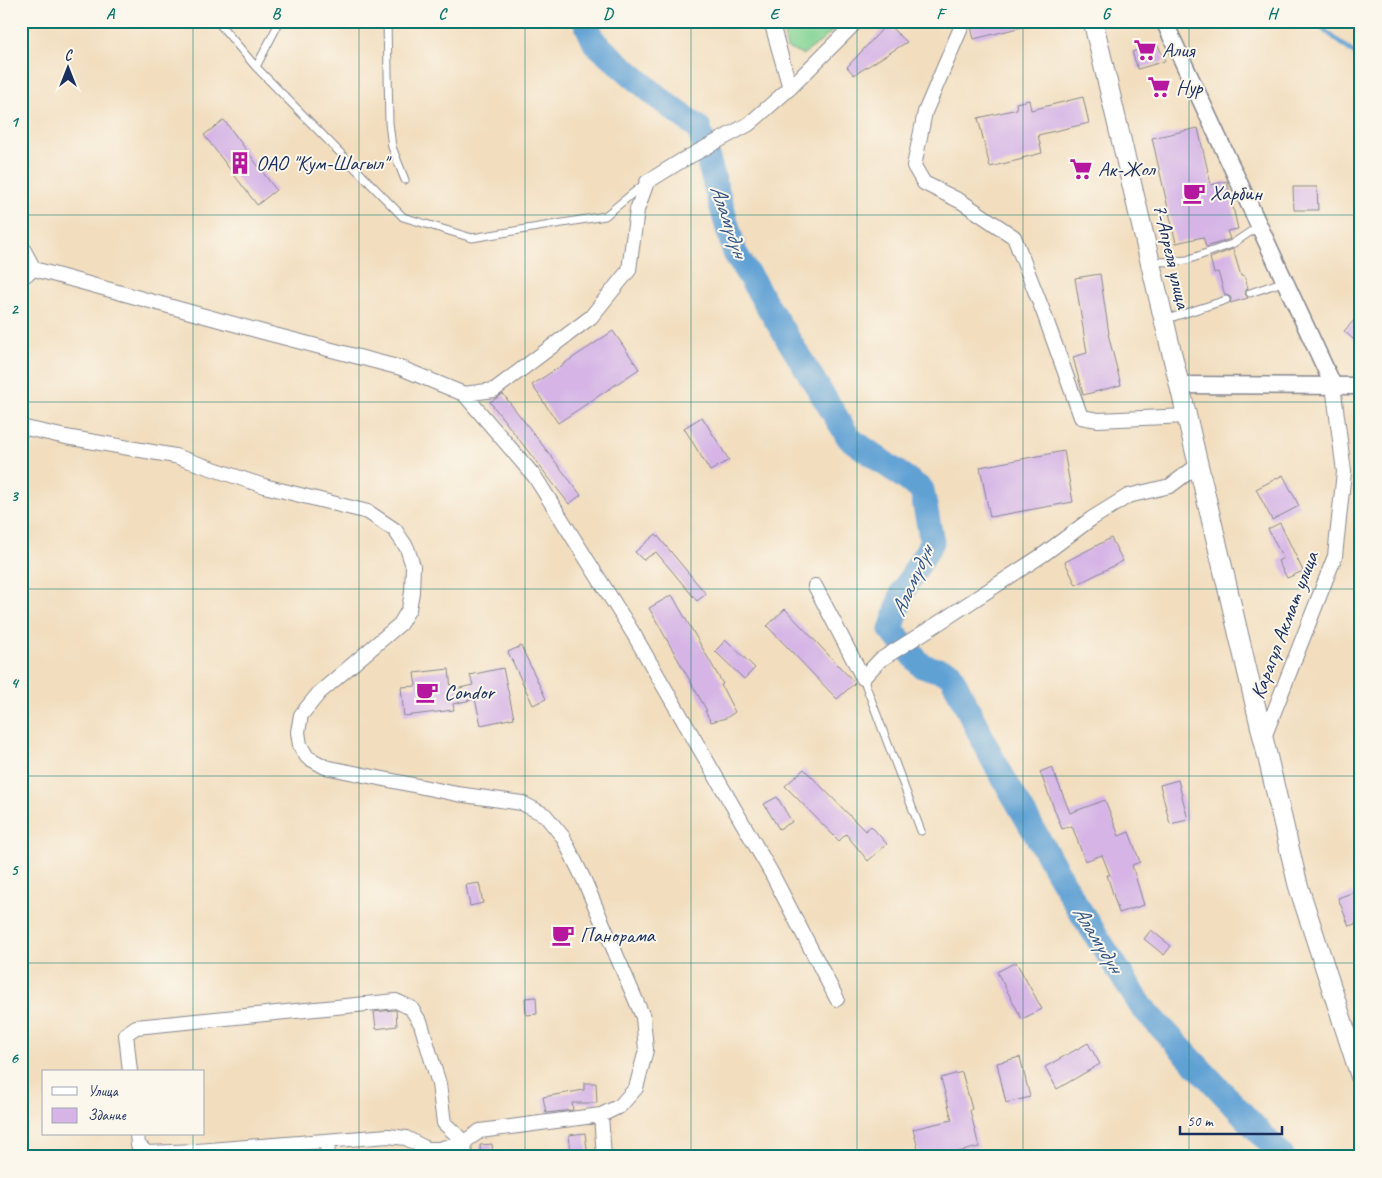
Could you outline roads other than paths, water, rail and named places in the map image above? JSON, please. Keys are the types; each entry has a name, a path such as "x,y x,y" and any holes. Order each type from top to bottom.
{"main road":[{"name":"7-Апреля улица","path":"1093,21 1298,886 1361,1078"}],"street":[{"path":"771,21 790,88"},
{"path":"464,394 494,390 591,317 629,270 637,210 647,182 749,124 790,88 857,21"},
{"path":"963,21 925,112 914,166 924,183 962,202 1014,237 1081,417 1098,420 1187,416"},
{"name":"Карагул Акмат улица","path":"1164,21 1333,385 1344,472 1335,556 1263,740"},
{"path":"21,245 34,269 401,368 464,394 534,477 634,633 772,874 837,999"},
{"path":"21,278 34,269"},
{"path":"1179,385 1361,386"},
{"path":"21,428 175,456 264,486 368,512 395,530 407,548 414,566 409,609 400,624 319,693 301,715 298,732 300,746 307,757 325,767 457,794 522,803 545,815 563,838 643,1017 646,1050 636,1088 620,1106 601,1115 480,1130 464,1142 439,1149 427,1149 406,1138 388,1136 197,1154 147,1153 138,1145 137,1136"},
{"path":"815,586 863,678 880,660 1044,554 1091,519 1128,496 1170,486 1198,464"},
{"path":"130,1070 126,1034 136,1027 396,1001 411,1008 420,1024 439,1084 444,1124 464,1142 465,1157"},
{"path":"601,1115 604,1157"},
{"path":"327,1141 328,1157"}],"lane":[{"path":"217,21 256,67 403,217 472,238 605,216 647,182"},
{"path":"256,67 280,21"},
{"path":"387,21 389,123 392,147 405,180"},
{"path":"1150,261 1187,260 1232,244 1260,226"},
{"path":"1250,292 1285,281"},
{"path":"1164,320 1226,300"},
{"path":"863,678 921,831"}],"waterway":[{"name":"Аламүдүн","path":"585,21 595,43 660,99 699,128 735,253 849,438 922,490 932,542 903,591 891,630 922,666 950,673 992,758 1077,906 1142,1007 1283,1157"},
{"path":"1313,21 1361,59"}],"place":[{"name":"Алия","path":"1145,50"},
{"name":"Нур","path":"1159,87"},
{"name":"ОАО \"Кум-Шагыл\"","path":"240,163"},
{"name":"Ак-Жол","path":"1081,169"},
{"name":"Харбин","path":"1194,193"},
{"name":"Condor","path":"427,692"},
{"name":"Панорама","path":"563,935"}]}
